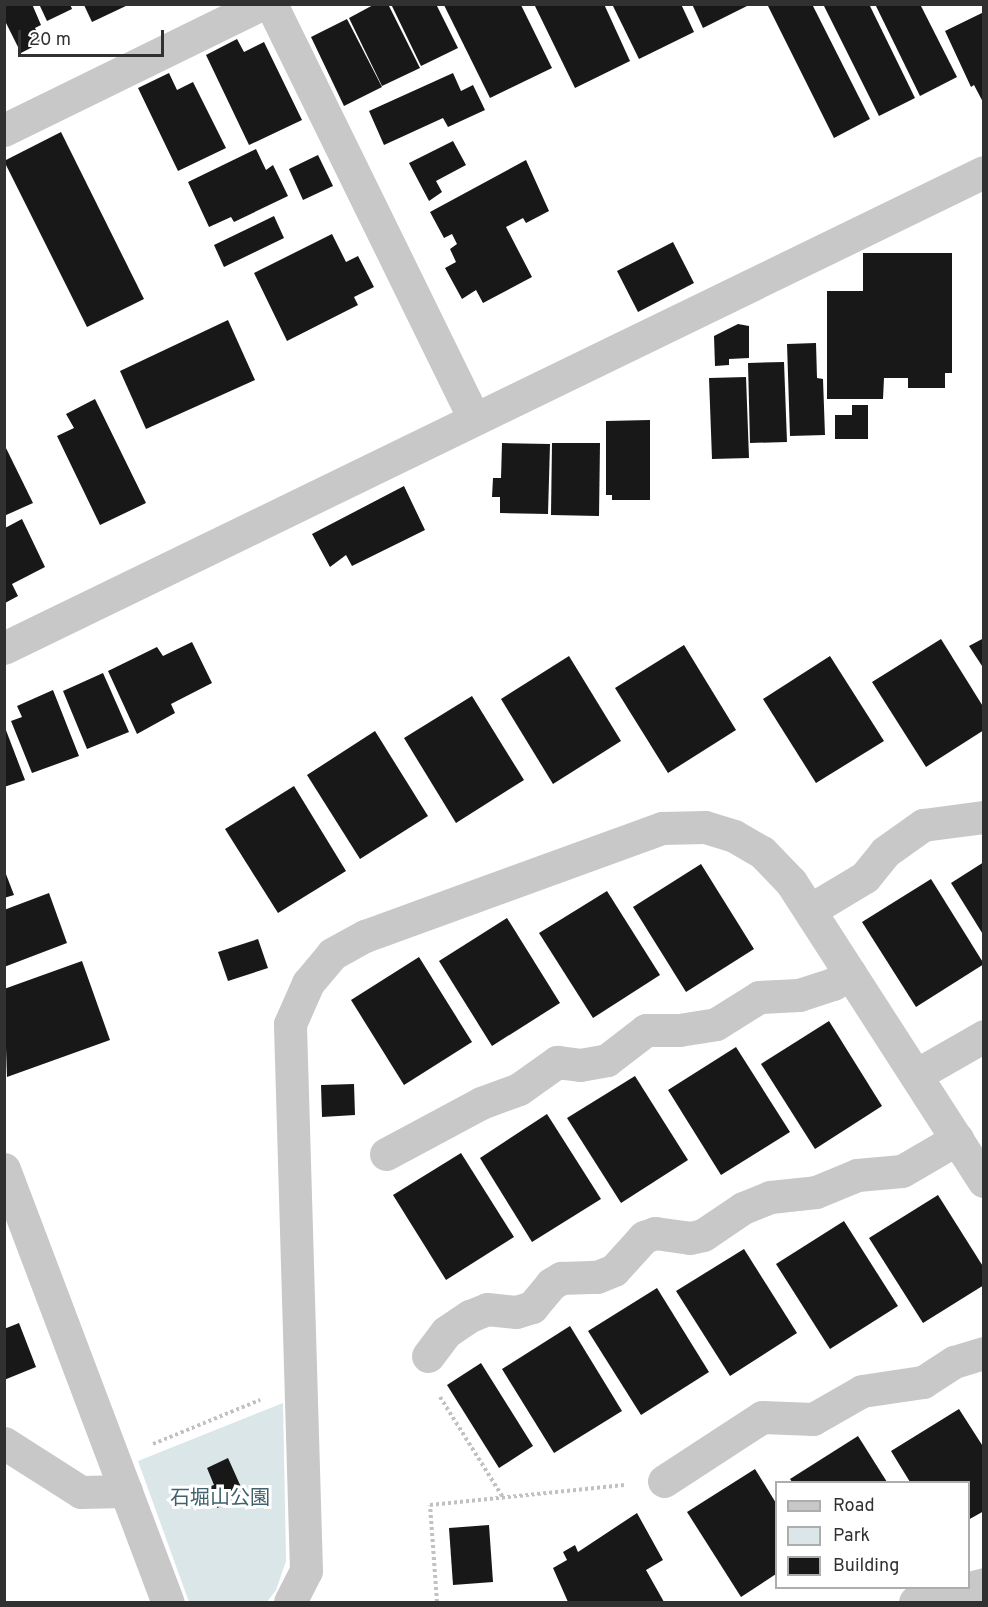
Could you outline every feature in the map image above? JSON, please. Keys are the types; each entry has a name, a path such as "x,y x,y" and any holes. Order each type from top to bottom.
{"street":[{"path":"4,130 261,4"},
{"path":"271,4 474,418"},
{"path":"4,648 984,172"},
{"path":"810,910 865,877 893,845 924,825 984,817"},
{"path":"290,1602 306,1571 290,1024 308,983 332,954 365,936 662,828 705,826 734,836 762,852 791,882 984,1181"},
{"path":"386,1154 481,1103 519,1089 557,1062 580,1065 608,1060 646,1030 679,1030 716,1024 759,997 799,995 833,984 850,973"},
{"path":"916,1075 984,1036"},
{"path":"428,1356 446,1332 470,1316 487,1309 516,1312 532,1307 551,1284 561,1278 597,1277 614,1270 644,1237 655,1233 690,1238 703,1235 743,1209 770,1197 816,1192 857,1175 902,1171 957,1139"},
{"path":"4,1169 168,1602"},
{"path":"664,1481 762,1417 813,1419 862,1391 923,1382 954,1362 984,1353"},
{"path":"4,1443 81,1492 126,1491"},
{"path":"915,1602 965,1589"}],"path":[{"path":"428,1356 424,1372 504,1499"},
{"path":"114,1460 302,1382"},
{"path":"437,1602 430,1505 664,1481"}],"green space":[{"name":"石堀山公園","path":"283,1403 286,1561 276,1590 267,1602 189,1602 138,1461"}],"building":[{"path":"4,4 32,4 41,25 35,28 42,42 21,53 4,19"},
{"path":"39,4 70,4 72,9 47,21"},
{"path":"375,4 388,4 420,68 382,86 349,18"},
{"path":"391,4 436,4 458,48 421,66"},
{"path":"534,4 604,4 630,61 575,88"},
{"path":"612,4 681,4 694,32 639,59"},
{"path":"692,4 751,4 703,28"},
{"path":"767,4 812,4 870,119 834,138"},
{"path":"823,4 869,4 915,98 879,116"},
{"path":"875,4 920,4 957,77 920,96"},
{"path":"84,5 128,5 92,22"},
{"path":"444,5 521,5 552,68 490,98"},
{"path":"984,12 984,104 974,85 971,87 945,31"},
{"path":"347,19 382,87 344,106 311,37"},
{"path":"237,39 244,52 264,42 302,120 249,145 206,55"},
{"path":"169,73 177,90 193,82 226,148 178,171 138,88"},
{"path":"453,73 461,91 473,85 485,110 448,127 443,118 384,145 369,111"},
{"path":"61,132 144,299 87,327 4,161"},
{"path":"453,141 466,165 436,181 442,192 429,201 409,163"},
{"path":"256,149 266,170 273,165 288,196 234,222 231,217 209,227 188,182"},
{"path":"318,155 333,186 303,200 289,169"},
{"path":"526,160 549,211 526,223 523,218 506,227 532,277 483,303 476,290 462,299 445,268 456,262 450,249 457,244 452,234 444,238 430,212"},
{"path":"274,216 284,238 224,267 214,245"},
{"path":"332,234 346,262 358,256 374,287 354,297 358,305 287,341 254,273"},
{"path":"673,242 694,283 638,312 617,271"},
{"path":"863,253 952,253 952,373 945,373 945,388 908,388 908,378 884,378 883,399 827,399 827,291 863,291"},
{"path":"228,320 255,380 146,429 120,371"},
{"path":"738,324 749,326 749,358 729,359 729,365 715,366 714,336"},
{"path":"816,343 817,378 823,379 825,435 790,436 787,344"},
{"path":"784,362 787,442 750,443 748,363"},
{"path":"746,377 749,458 712,459 709,378"},
{"path":"95,399 146,503 100,525 57,436 74,428 66,414"},
{"path":"852,405 868,405 868,439 835,439 835,415 852,415"},
{"path":"650,420 650,500 612,500 612,495 606,495 606,421"},
{"path":"502,443 550,444 548,514 500,513 500,497 492,497 493,478 501,478"},
{"path":"552,443 600,443 599,516 551,515"},
{"path":"4,444 33,503 4,516"},
{"path":"404,486 425,530 352,566 346,555 330,567 312,534"},
{"path":"22,519 45,567 12,584 18,596 5,603 5,528"},
{"path":"984,638 984,669 969,646"},
{"path":"941,639 984,708 984,730 926,767 872,682"},
{"path":"192,642 212,683 171,704 175,713 137,734 108,671 157,647 163,656"},
{"path":"684,645 736,730 668,773 615,688"},
{"path":"569,656 621,741 553,784 501,699"},
{"path":"830,656 884,741 816,783 763,699"},
{"path":"103,673 129,732 87,749 63,691"},
{"path":"53,690 79,756 32,773 11,721 22,717 17,706"},
{"path":"472,696 524,780 456,823 404,738"},
{"path":"4,725 25,780 4,787"},
{"path":"375,731 428,816 360,859 307,775"},
{"path":"294,786 346,871 278,913 225,829"},
{"path":"984,862 984,936 951,883"},
{"path":"701,864 754,949 686,992 633,907"},
{"path":"4,869 14,895 4,898"},
{"path":"931,879 984,964 916,1007 862,922"},
{"path":"607,891 660,975 593,1018 539,933"},
{"path":"49,893 67,943 4,967 4,910"},
{"path":"507,918 560,1003 492,1046 439,961"},
{"path":"258,939 268,968 228,981 218,952"},
{"path":"419,957 472,1042 404,1085 351,1000"},
{"path":"82,961 110,1040 7,1077 4,989"},
{"path":"829,1021 882,1106 815,1149 761,1064"},
{"path":"736,1047 790,1132 721,1175 668,1090"},
{"path":"635,1076 688,1160 621,1203 567,1118"},
{"path":"354,1084 355,1115 322,1117 321,1085"},
{"path":"547,1114 601,1199 532,1242 480,1158"},
{"path":"461,1153 514,1237 446,1280 393,1195"},
{"path":"938,1195 984,1268 984,1285 923,1323 869,1238"},
{"path":"844,1221 898,1306 830,1349 776,1264"},
{"path":"744,1249 797,1333 730,1376 676,1291"},
{"path":"657,1288 709,1372 641,1415 588,1331"},
{"path":"19,1323 36,1367 4,1380 4,1329"},
{"path":"570,1326 622,1411 554,1453 502,1369"},
{"path":"481,1363 533,1446 499,1468 447,1385"},
{"path":"959,1409 984,1448 984,1511 970,1519 970,1481 909,1481 891,1451"},
{"path":"858,1436 886,1481 791,1481 790,1479"},
{"path":"228,1458 245,1496 217,1508 208,1487 214,1485 207,1468"},
{"path":"755,1469 775,1501 775,1575 741,1597 687,1512"},
{"path":"637,1513 663,1560 646,1570 664,1602 568,1602 553,1568 567,1560 563,1552 575,1545 578,1552"},
{"path":"489,1525 493,1582 453,1585 449,1528"}]}
